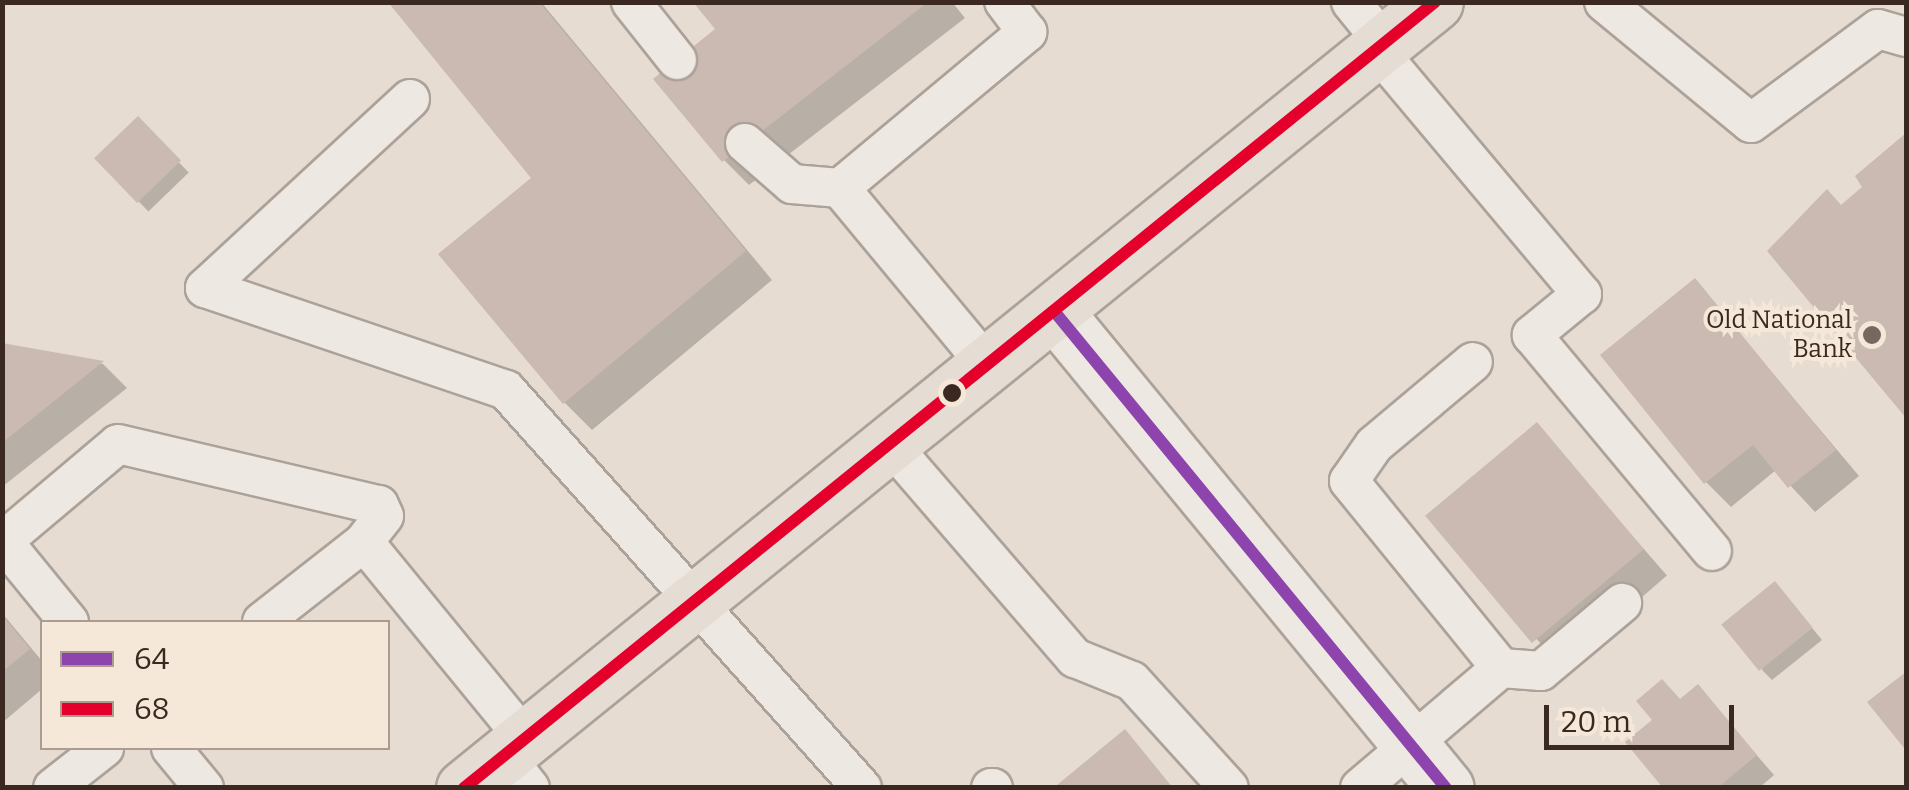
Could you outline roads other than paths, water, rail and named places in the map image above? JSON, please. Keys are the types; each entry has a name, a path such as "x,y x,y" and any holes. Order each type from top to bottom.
{"main road":[{"path":"506,767 700,598 1054,311 1371,32 1436,2"}],"street":[{"path":"1054,311 1446,788"}],"lane":[{"path":"631,2 678,60"},
{"path":"1604,2 1752,123 1878,29 1906,37"},
{"path":"840,188 1016,17"},
{"path":"1371,32 1582,294 1532,335 1712,551"},
{"path":"410,100 205,288 506,390 700,598 862,788"},
{"path":"745,143 792,184 840,188 987,365"},
{"path":"1473,362 1374,445 1349,482 1500,668"},
{"path":"68,620 3,541 118,444 379,504 384,516 364,542 265,620"},
{"path":"890,444 1075,658 1132,681 1229,788"},
{"path":"364,542 506,767"},
{"path":"1360,788 1500,668 1541,671 1622,604"},
{"path":"52,788 101,750"},
{"path":"174,750 204,788"}],"place":[{"name":"Old National Bank","path":"1872,335"}]}
